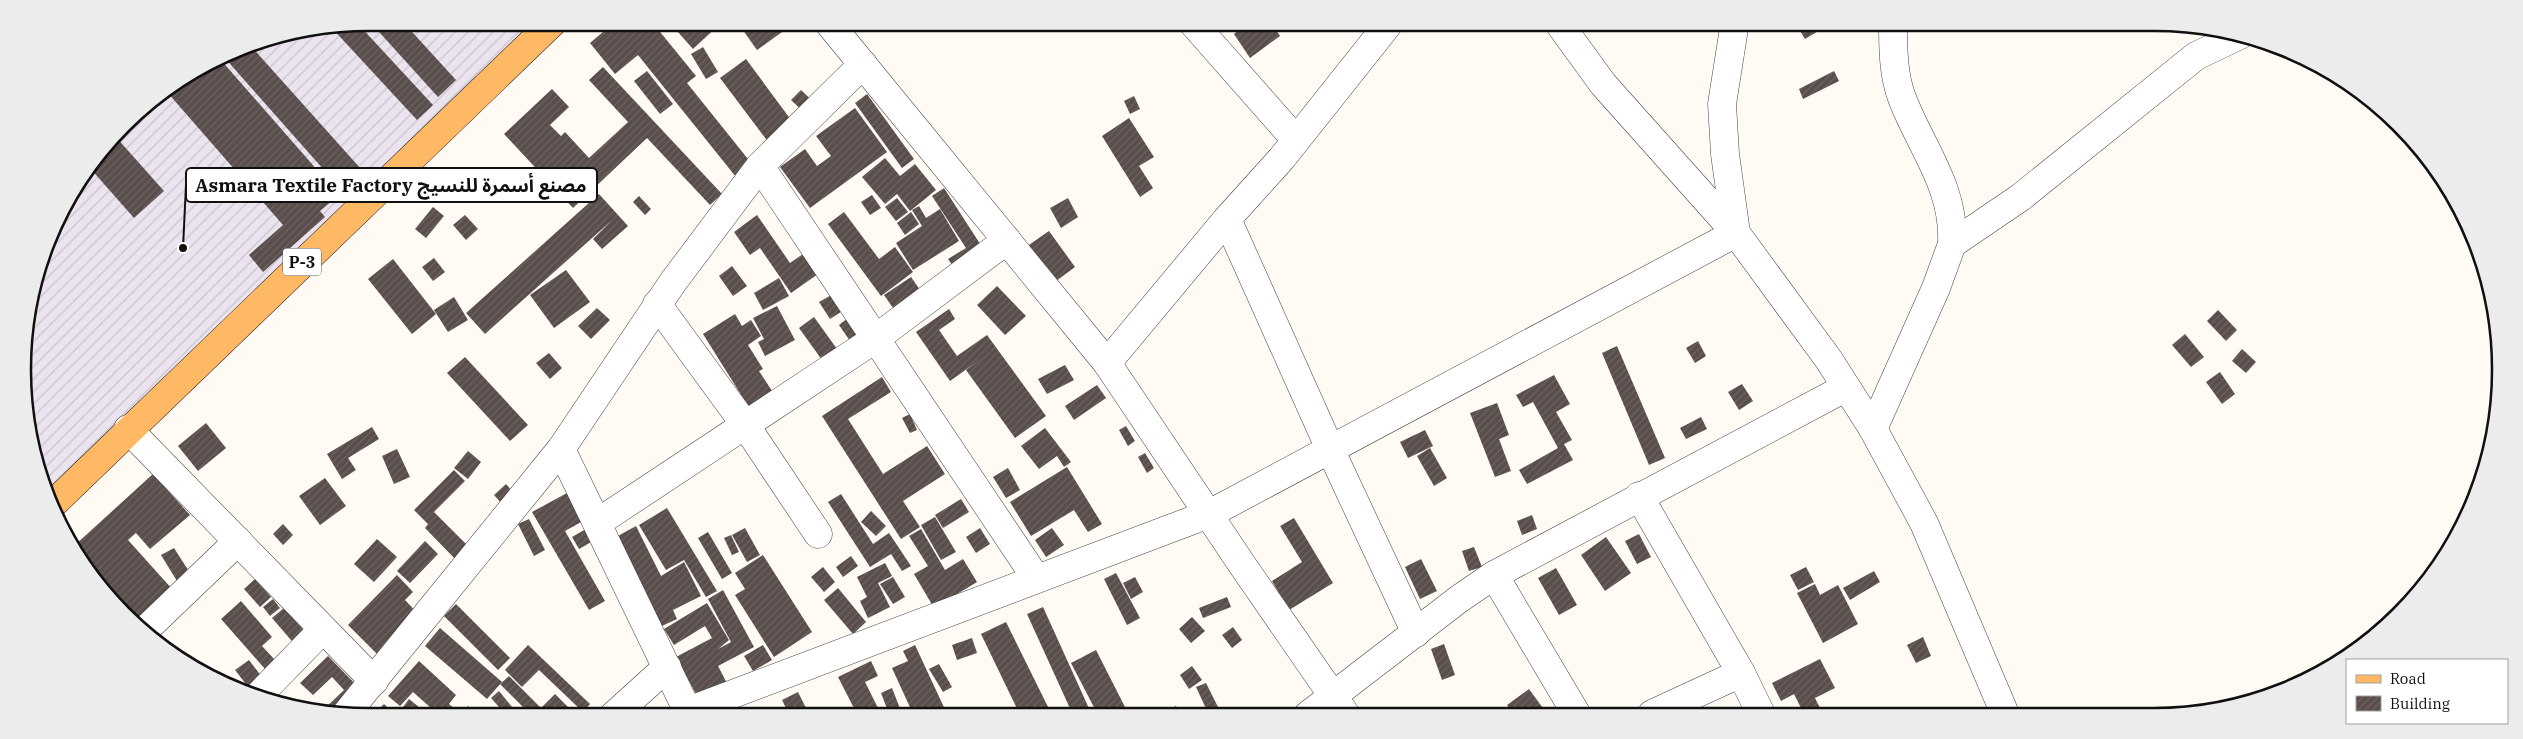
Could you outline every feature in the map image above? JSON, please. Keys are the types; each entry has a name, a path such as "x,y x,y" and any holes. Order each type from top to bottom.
{"main road":[{"name":"P-3","path":"57,500 544,31"}],"street":[{"path":"836,31 1107,363 1340,706 1416,633 1494,575 1845,388"},
{"path":"1200,31 1296,140"},
{"path":"1107,363 1227,219 1296,140 1383,31"},
{"path":"1565,31 1603,84 1736,233 1781,292 1872,429 1924,523 2002,708"},
{"path":"1734,31 1722,104 1725,154 1736,233"},
{"path":"1872,429 1936,288 1952,244 1953,223 1945,191 1901,97 1893,31"},
{"path":"1952,244 2021,197 2196,56 2229,40"},
{"path":"352,707 561,449 657,304 760,166 864,64"},
{"path":"760,166 1036,578"},
{"path":"1227,219 1330,449 1416,633"},
{"path":"705,708 1036,578 1209,514 1736,233"},
{"path":"597,523 875,339 1007,240"},
{"path":"657,304 746,426 818,534"},
{"path":"128,430 374,681"},
{"path":"561,449 686,708"},
{"path":"1640,496 1741,673 1758,708"},
{"path":"149,626 238,542"},
{"path":"1494,575 1573,708"},
{"path":"263,691 323,629"},
{"path":"622,708 667,667"},
{"path":"1665,708 1741,673"}],"shaded area":[{"path":"548,31 57,500 43,457 34,414 31,370 34,325 38,304 49,261 66,220 88,182 115,146 130,130 164,101 200,77 240,57 282,43 325,34 347,32"}],"building":[{"path":"365,31 433,105 417,120 336,33"},
{"path":"378,31 411,31 456,80 438,97"},
{"path":"604,31 659,31 696,76 687,83 752,164 736,177 638,55 615,74 590,43"},
{"path":"677,31 712,31 693,49"},
{"path":"744,31 783,31 757,50"},
{"path":"1238,31 1277,31 1280,36 1250,58 1234,34"},
{"path":"1800,31 1818,31 1805,39"},
{"path":"703,47 718,72 706,79 691,54"},
{"path":"255,51 361,169 340,188 229,62"},
{"path":"746,59 797,128 772,147 720,78"},
{"path":"224,64 339,195 320,211 325,217 263,272 249,255 283,225 171,96"},
{"path":"603,67 722,194 710,205 647,138 573,208 504,134 552,89 569,107 550,125 561,136 565,132 589,158 628,122 589,80"},
{"path":"647,71 673,104 660,114 634,81"},
{"path":"1834,71 1839,81 1803,99 1799,89"},
{"path":"801,90 818,106 808,116 791,100"},
{"path":"867,94 914,159 902,168 855,103"},
{"path":"1134,96 1140,109 1130,114 1124,101"},
{"path":"855,108 887,152 810,208 780,167 805,149 817,166 831,156 816,136"},
{"path":"1129,118 1154,157 1139,166 1153,188 1140,197 1102,136"},
{"path":"120,141 164,191 134,218 94,173"},
{"path":"885,158 900,176 915,164 936,190 910,211 897,194 885,204 862,177"},
{"path":"944,188 984,250 955,269 948,259 966,248 932,196"},
{"path":"599,194 628,226 602,249 593,239 611,221 485,334 466,313"},
{"path":"872,195 881,208 870,215 861,202"},
{"path":"639,196 651,209 645,215 633,202"},
{"path":"897,198 908,212 896,221 885,207"},
{"path":"1068,198 1078,217 1061,228 1050,208"},
{"path":"919,206 926,218 940,209 959,241 913,270 896,243 922,226 912,210"},
{"path":"433,207 444,216 426,238 415,229"},
{"path":"844,212 879,259 895,247 913,272 881,296 828,224"},
{"path":"911,212 919,224 905,235 897,223"},
{"path":"465,215 478,229 466,240 453,225"},
{"path":"757,215 790,263 803,254 818,274 791,293 760,248 750,255 734,232"},
{"path":"1049,231 1075,267 1052,284 1026,247"},
{"path":"434,258 445,272 433,281 422,267"},
{"path":"393,259 436,314 412,334 368,279"},
{"path":"732,266 747,286 733,296 719,276"},
{"path":"566,270 590,302 554,328 530,295"},
{"path":"911,277 927,300 900,318 884,295"},
{"path":"779,278 789,296 763,310 754,293"},
{"path":"997,286 1026,316 1005,335 977,305"},
{"path":"833,294 844,310 830,319 819,302"},
{"path":"454,297 468,320 448,332 434,310"},
{"path":"777,306 795,340 765,356 758,342 764,339 753,318"},
{"path":"597,308 610,320 591,339 578,326"},
{"path":"949,309 955,319 939,330 957,356 987,335 1046,416 1015,438 966,370 985,356 950,381 916,332"},
{"path":"2218,310 2237,330 2226,341 2207,321"},
{"path":"735,314 742,326 751,320 761,336 748,345 763,369 759,371 774,394 750,409 703,334"},
{"path":"814,317 837,349 822,360 799,328"},
{"path":"848,318 859,334 850,341 839,325"},
{"path":"2185,334 2204,357 2191,367 2172,345"},
{"path":"1698,341 1706,356 1695,363 1686,348"},
{"path":"1617,346 1665,458 1649,465 1602,353"},
{"path":"2242,349 2256,362 2246,373 2232,361"},
{"path":"549,353 562,368 550,379 536,363"},
{"path":"465,357 528,425 510,441 447,373"},
{"path":"1065,365 1074,380 1047,394 1038,379"},
{"path":"2220,372 2235,394 2222,404 2206,382"},
{"path":"1554,375 1570,404 1556,412 1572,440 1564,444 1573,460 1527,484 1519,470 1558,448 1533,402 1523,407 1516,395"},
{"path":"882,377 891,392 848,419 883,474 927,446 945,474 903,501 920,527 901,539 822,416"},
{"path":"1742,384 1753,401 1739,410 1728,392"},
{"path":"1097,385 1106,398 1074,420 1065,406"},
{"path":"1497,403 1509,435 1499,439 1511,471 1495,477 1470,413"},
{"path":"910,414 917,430 910,433 902,418"},
{"path":"1701,417 1707,429 1686,439 1680,428"},
{"path":"206,423 226,448 198,471 178,446"},
{"path":"1126,426 1135,441 1128,446 1119,430"},
{"path":"372,427 379,439 348,458 356,470 342,479 327,454"},
{"path":"1045,428 1071,462 1064,467 1057,456 1039,469 1021,446"},
{"path":"1425,430 1433,446 1408,458 1400,442"},
{"path":"1430,448 1447,478 1434,486 1417,456"},
{"path":"397,449 410,477 394,484 382,456"},
{"path":"468,451 481,462 468,479 454,468"},
{"path":"1145,453 1154,468 1147,473 1138,457"},
{"path":"1067,467 1102,524 1088,532 1074,510 1031,536 1010,502"},
{"path":"1008,468 1020,490 1006,498 993,477"},
{"path":"454,470 465,481 434,512 472,550 459,563 425,528 428,524 414,510"},
{"path":"153,474 190,515 150,549 136,533 128,540 173,590 139,617 115,593 79,542"},
{"path":"325,478 346,506 320,525 299,496"},
{"path":"506,484 514,493 502,504 494,495"},
{"path":"567,493 583,521 565,531 605,601 589,610 532,512"},
{"path":"841,494 873,544 889,533 911,566 902,571 891,554 870,567 828,502"},
{"path":"961,499 969,512 943,528 935,515"},
{"path":"667,508 717,591 706,597 684,560 666,570 639,525"},
{"path":"871,511 886,526 876,536 861,522"},
{"path":"1532,515 1537,529 1522,535 1517,521"},
{"path":"935,517 956,552 941,560 921,525"},
{"path":"1294,518 1333,583 1289,610 1272,581 1302,562 1280,526"},
{"path":"529,519 545,550 534,556 518,524"},
{"path":"283,524 293,535 283,545 273,534"},
{"path":"636,526 661,576 684,562 701,596 673,610 677,619 662,626 616,537"},
{"path":"745,528 760,555 747,562 732,535"},
{"path":"980,528 990,544 976,553 966,537"},
{"path":"1052,528 1064,545 1046,557 1035,540"},
{"path":"586,529 593,541 579,549 572,537"},
{"path":"921,529 945,570 963,559 977,582 934,608 914,574 928,566 909,536"},
{"path":"708,532 732,573 722,579 698,538"},
{"path":"1639,534 1651,557 1637,564 1625,541"},
{"path":"731,535 739,552 732,555 724,538"},
{"path":"1606,537 1631,573 1605,591 1581,555"},
{"path":"377,539 397,557 374,582 354,564"},
{"path":"425,541 438,554 410,583 397,571"},
{"path":"1474,547 1482,567 1469,571 1462,551"},
{"path":"174,548 190,573 177,581 161,555"},
{"path":"763,555 812,632 774,657 735,595 745,589 735,573"},
{"path":"851,556 858,566 843,577 836,567"},
{"path":"1421,559 1437,591 1420,599 1405,567"},
{"path":"885,563 892,576 878,583 890,607 868,618 860,601 867,597 857,577"},
{"path":"823,567 835,582 824,592 811,577"},
{"path":"1806,567 1814,582 1798,590 1790,575"},
{"path":"1556,568 1577,605 1559,615 1538,578"},
{"path":"1874,571 1880,582 1850,600 1843,588"},
{"path":"1116,573 1140,618 1127,625 1104,579"},
{"path":"397,575 413,592 405,600 422,618 382,659 348,625"},
{"path":"893,577 905,597 893,604 880,584"},
{"path":"1135,577 1143,592 1131,599 1123,583"},
{"path":"255,579 271,597 260,607 244,589"},
{"path":"1815,584 1820,595 1838,585 1858,624 1823,643 1797,593"},
{"path":"838,588 866,622 853,634 824,600"},
{"path":"723,590 754,647 718,666 729,687 701,703 676,657 712,638 705,626 674,645 664,629 707,603 729,640 718,649 731,642 708,599"},
{"path":"1227,597 1231,607 1203,618 1199,608"},
{"path":"273,599 280,608 270,616 263,607"},
{"path":"241,601 272,637 262,646 275,660 265,669 221,619"},
{"path":"456,604 510,658 498,670 444,616"},
{"path":"1043,607 1089,708 1070,708 1027,614"},
{"path":"284,608 309,636 297,647 272,618"},
{"path":"1192,617 1205,631 1191,643 1179,629"},
{"path":"1006,622 1049,708 1017,708 981,634"},
{"path":"1233,627 1242,640 1232,648 1222,635"},
{"path":"440,628 502,682 487,699 425,646"},
{"path":"1923,637 1931,656 1916,663 1907,645"},
{"path":"972,638 977,653 957,660 952,645"},
{"path":"1444,644 1455,675 1442,680 1431,649"},
{"path":"528,645 590,704 586,708 579,708 539,670 522,687 505,670"},
{"path":"763,645 772,660 753,671 744,656"},
{"path":"915,645 944,708 910,708 892,668 908,661 903,651"},
{"path":"1096,650 1125,707 1094,708 1071,663"},
{"path":"328,656 364,693 350,707 328,705 344,690 332,677 313,695 300,683"},
{"path":"1820,659 1835,688 1815,698 1820,708 1801,708 1794,694 1781,701 1772,683"},
{"path":"249,660 262,677 251,686 246,684 235,670"},
{"path":"419,661 456,695 449,704 454,708 431,708 413,692 400,706 388,696"},
{"path":"871,661 878,676 865,682 878,708 854,708 838,677"},
{"path":"939,664 952,687 943,692 929,669"},
{"path":"1192,666 1202,680 1189,689 1180,675"},
{"path":"509,676 541,708 524,708 500,684"},
{"path":"1206,683 1218,708 1206,708 1196,687"},
{"path":"892,688 900,708 887,708 881,693"},
{"path":"1529,689 1543,708 1509,708 1507,705"},
{"path":"499,691 513,708 500,708 491,698"},
{"path":"798,692 806,708 786,708 782,700"},
{"path":"555,694 569,708 541,708"},
{"path":"409,699 420,708 402,708"},
{"path":"384,704 388,708 380,708"}],"place":[{"name":"Asmara Textile Factory مصنع أسمرة للنسيج","path":"183,248"}]}
